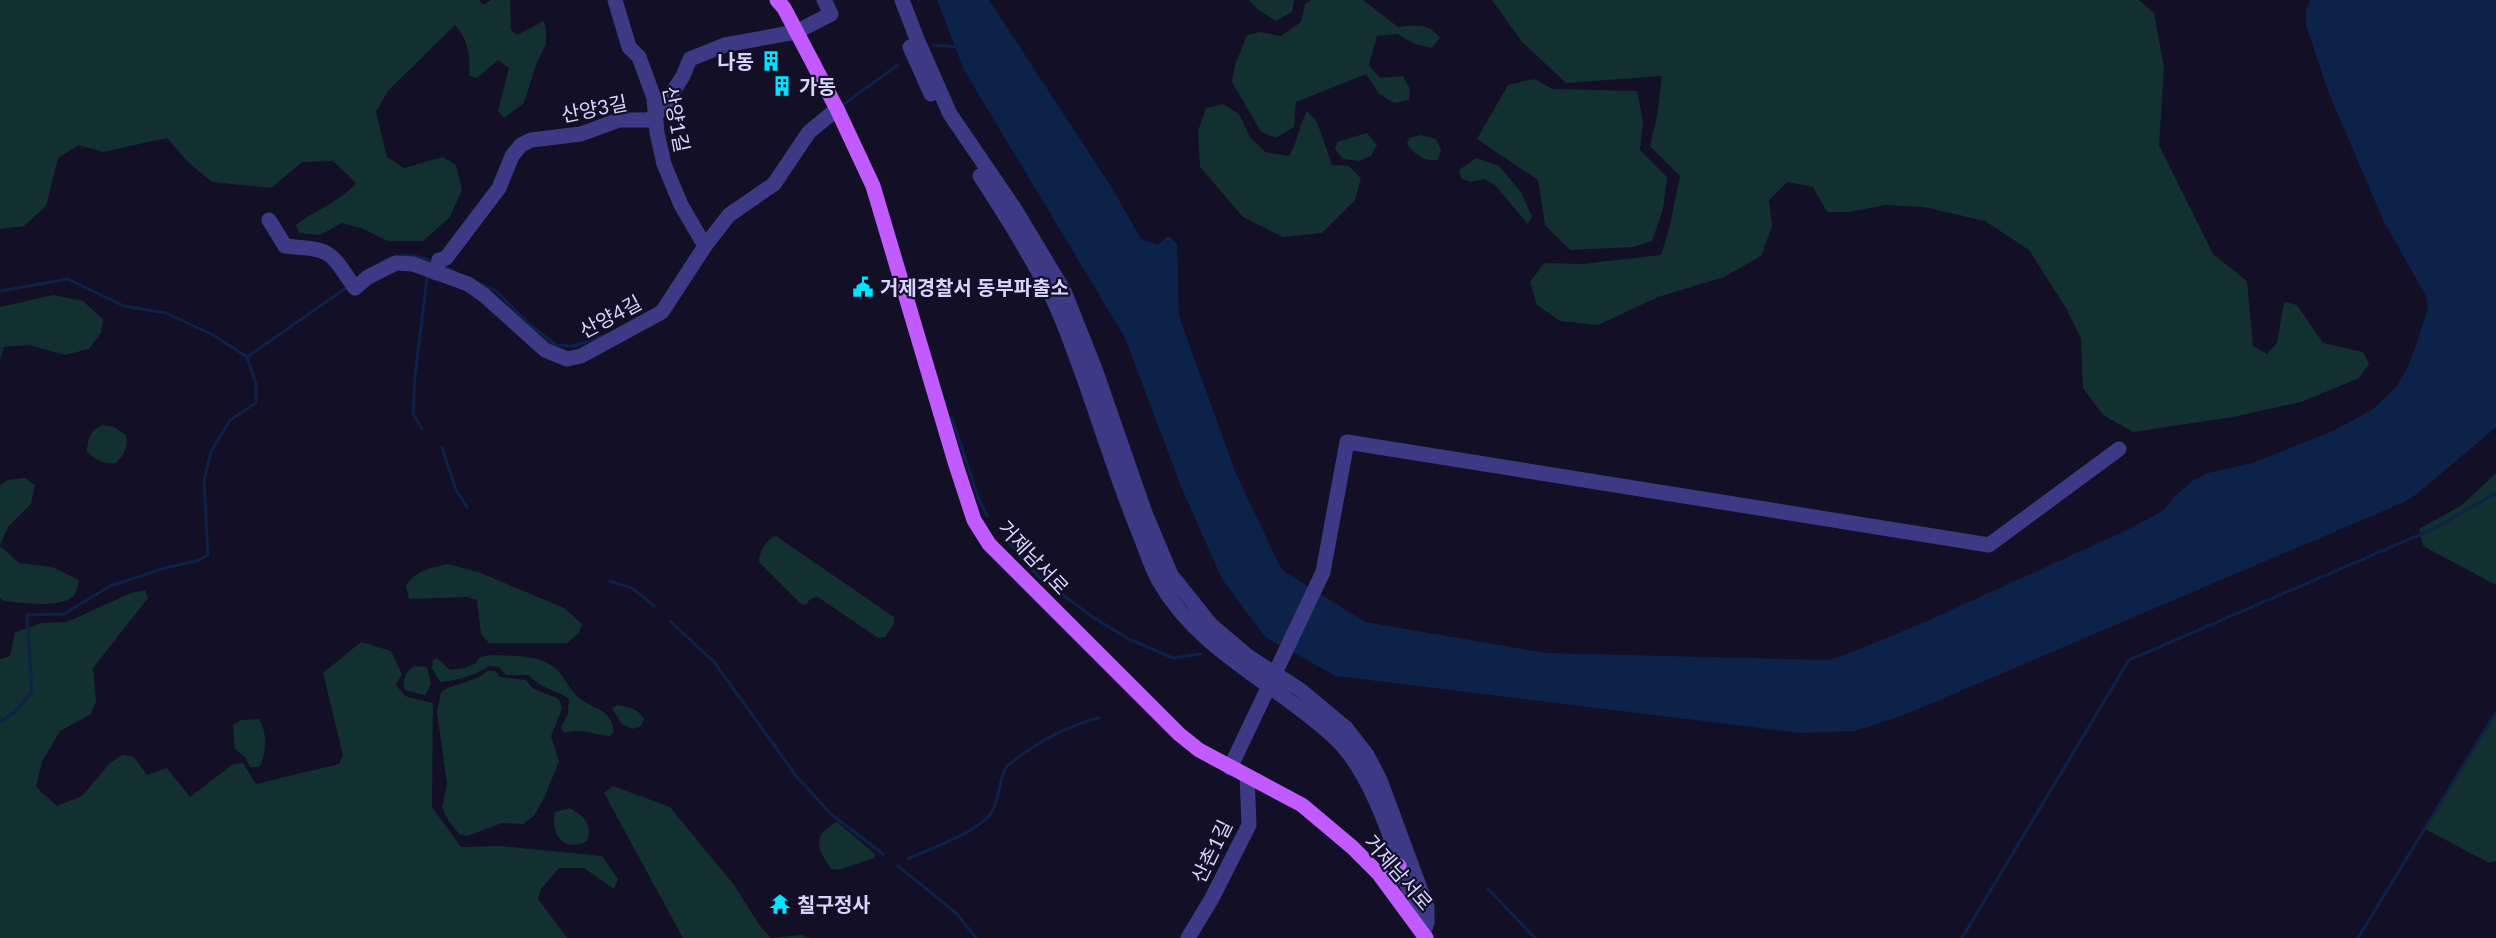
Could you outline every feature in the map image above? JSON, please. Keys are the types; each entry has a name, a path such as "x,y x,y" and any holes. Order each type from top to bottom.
{"main road":[{"name":"거제남서로","path":"777,0 784,8 837,109 873,186 974,520 989,544 1179,734 1199,750 1302,806 1379,874 1428,936"},
{"path":"1379,874 1392,879 1396,876 1399,866"}],"street":[{"name":"산양1길","path":"615,0 629,47 639,57 654,98 657,133 664,164 681,206 705,246"},
{"name":"산양3길","path":"437,266 446,258 499,188 512,156 522,145 531,140 581,134 619,120 649,120 657,116 683,76 690,59 725,45 796,32 831,14 824,0"},
{"path":"891,0 920,72 942,117 1004,212 1051,294 1133,518 1158,579 1200,634 1242,668 1275,673 1355,762 1373,796 1416,910 1413,919"},
{"path":"902,0 950,114 1016,211 1064,291 1095,369 1145,513 1171,575 1211,625 1249,657 1275,673 1346,728 1367,755 1387,797 1428,915 1428,936"},
{"name":"산양4길","path":"269,219 285,246 320,249 331,254 355,288 368,277 396,263 437,266 484,295 545,350 567,358 581,356 662,312 705,246 729,215 774,184 809,132 837,109"},
{"path":"1230,768 1323,572 1347,442 1989,545 2119,449"},
{"name":"산촌1길","path":"1188,938 1211,900 1249,825 1247,776"}],"green space":[{"path":"0,0 479,0 483,5 491,0 510,0 511,30 517,35 544,21 546,44 537,62 524,103 504,118 498,111 509,68 498,60 477,78 469,76 468,49 455,25 388,91 376,112 387,157 404,168 443,157 456,165 462,190 450,217 423,241 388,241 361,228 342,223 320,235 299,233 296,225 335,201 356,183 333,161 302,162 271,188 212,182 189,163 167,138 103,152 79,145 58,158 46,206 24,226 0,229"},
{"path":"1249,0 1294,0 1292,12 1276,21 1257,9"},
{"path":"1311,0 1363,0 1398,27 1416,25 1426,27 1440,38 1432,48 1415,44 1397,34 1377,36 1369,65 1380,78 1403,76 1410,89 1409,100 1394,103 1379,94 1366,74 1296,102 1294,127 1276,138 1261,132 1232,82 1235,65 1247,35 1259,32 1281,36 1301,22 1305,4"},
{"path":"1492,0 2139,0 2154,13 2164,68 2159,145 2213,254 2247,281 2253,346 2267,354 2277,343 2284,302 2297,305 2323,343 2363,352 2369,364 2359,378 2301,402 2233,417 2133,432 2103,415 2083,388 2081,338 2066,308 2029,250 1985,221 1924,207 1885,205 1849,212 1827,212 1813,187 1787,182 1769,200 1772,226 1761,256 1724,277 1658,297 1598,325 1560,321 1537,305 1530,282 1544,263 1582,264 1661,255 1680,176 1650,146 1657,116 1662,76 1566,83 1522,42"},
{"path":"1534,79 1553,89 1637,91 1643,121 1640,150 1667,177 1663,209 1652,241 1633,247 1570,250 1545,225 1538,180 1477,139 1508,85"},
{"path":"1223,104 1239,114 1250,137 1265,152 1289,156 1307,111 1317,122 1332,165 1349,166 1361,178 1355,200 1322,233 1283,237 1243,217 1200,167 1198,131 1206,108"},
{"path":"1367,133 1377,145 1371,156 1359,161 1343,159 1335,149 1337,142"},
{"path":"1421,135 1436,139 1441,150 1438,160 1421,157 1407,144 1409,138"},
{"path":"1476,158 1499,166 1521,192 1532,217 1528,224 1495,185 1484,179 1471,182 1462,179 1459,170"},
{"path":"53,295 83,301 103,319 101,333 89,349 65,355 29,345 4,347 0,360 0,307"},
{"path":"103,425 114,427 126,435 125,450 116,463 100,461 87,452 90,435"},
{"path":"2496,473 2496,585 2423,546 2419,529 2462,505"},
{"path":"25,478 35,485 31,504 8,527 0,545 0,485 7,480"},
{"path":"776,536 894,617 894,624 885,637 878,638 818,597 810,599 806,605 800,603 759,562 764,546"},
{"path":"0,546 19,563 52,567 79,580 75,594 69,599 52,604 4,601 0,598"},
{"path":"448,564 481,573 564,608 582,624 579,633 567,643 489,643 481,634 477,600 467,597 409,599 406,586 414,576 424,570"},
{"path":"145,590 148,598 93,668 96,701 91,714 60,731 42,762 36,787 57,806 82,796 109,764 122,755 134,757 147,775 167,768 190,797 233,764 243,763 256,784 339,764 343,755 323,673 361,642 391,651 402,674 396,685 405,696 433,703 432,807 461,847 500,846 602,856 618,879 614,889 584,868 559,868 541,889 538,899 567,938 0,938 0,659 10,656 15,632 42,623 67,622 131,593"},
{"path":"490,655 533,658 549,664 559,672 579,698 609,717 614,731 610,736 581,731 564,733 561,727 568,714 569,699 533,680 529,675 506,675 499,667 489,666 466,677 440,682 432,668 433,660 437,658 450,670 465,668 476,663 480,657"},
{"path":"414,666 427,667 431,684 425,695 405,690 405,676"},
{"path":"487,671 495,671 500,677 526,680 532,688 559,699 562,709 551,736 559,761 534,816 523,824 502,823 467,836 459,834 448,820 442,807 447,784 437,712 441,692 477,678"},
{"path":"617,705 639,712 644,719 641,726 632,729 622,724 612,708"},
{"path":"2496,712 2496,861 2489,863 2425,829"},
{"path":"259,719 265,736 264,756 259,767 250,767 245,757 235,749 233,725 241,720"},
{"path":"613,786 670,807 734,885 760,926 771,938 683,938 604,793"},
{"path":"570,808 586,821 589,830 587,841 572,845 560,840 555,828 555,812"},
{"path":"837,822 875,854 874,858 839,870 831,869 819,843 823,832"},
{"path":"801,935 810,938 771,938"}],"water":[{"path":"937,0 989,0 1112,188 1141,239 1158,245 1168,236 1177,244 1179,316 1236,474 1282,570 1365,622 1546,653 1829,660 1927,621 2127,530 2164,510 2175,496 2192,481 2208,473 2253,463 2335,430 2373,409 2396,387 2406,370 2428,307 2426,296 2383,220 2328,91 2306,25 2306,11 2310,0 2496,0 2496,427 2417,494 2402,503 1904,715 1855,731 1800,733 1336,676 1265,637 1222,579 1182,489 1125,338 964,70"}],"waterway":[{"path":"934,45 959,47"},
{"path":"841,106 898,65"},
{"path":"381,263 387,259 407,255 434,262"},
{"path":"443,266 456,272"},
{"path":"422,429 413,414 415,376 427,278"},
{"path":"0,291 68,279 124,306 166,313 215,336 247,357 349,286"},
{"path":"480,284 496,291 530,325 556,345 574,346 603,336"},
{"path":"0,722 15,712 32,692 27,615 64,614 110,586 165,568 197,561 208,555 204,480 211,452 230,420 256,403 256,384 247,357"},
{"path":"952,418 978,497 987,516"},
{"path":"442,448 456,490 467,507"},
{"path":"1962,938 2129,660 2433,529 2496,493"},
{"path":"1005,538 1039,577 1094,618 1127,638 1173,658 1201,654"},
{"path":"610,581 632,588 654,606"},
{"path":"670,621 714,662 797,777 832,815 883,854"},
{"path":"2358,938 2496,712"},
{"path":"908,859 959,836 986,819 994,808 1003,774 1013,761 1058,733 1099,718"},
{"path":"898,866 956,913 976,938"},
{"path":"1488,889 1535,938"}],"place":[{"name":"나동","path":"771,61"},
{"name":"가동","path":"782,86"},
{"name":"거제경찰서 동부파출소","path":"863,287"},
{"name":"칠구정사","path":"780,904"}]}
